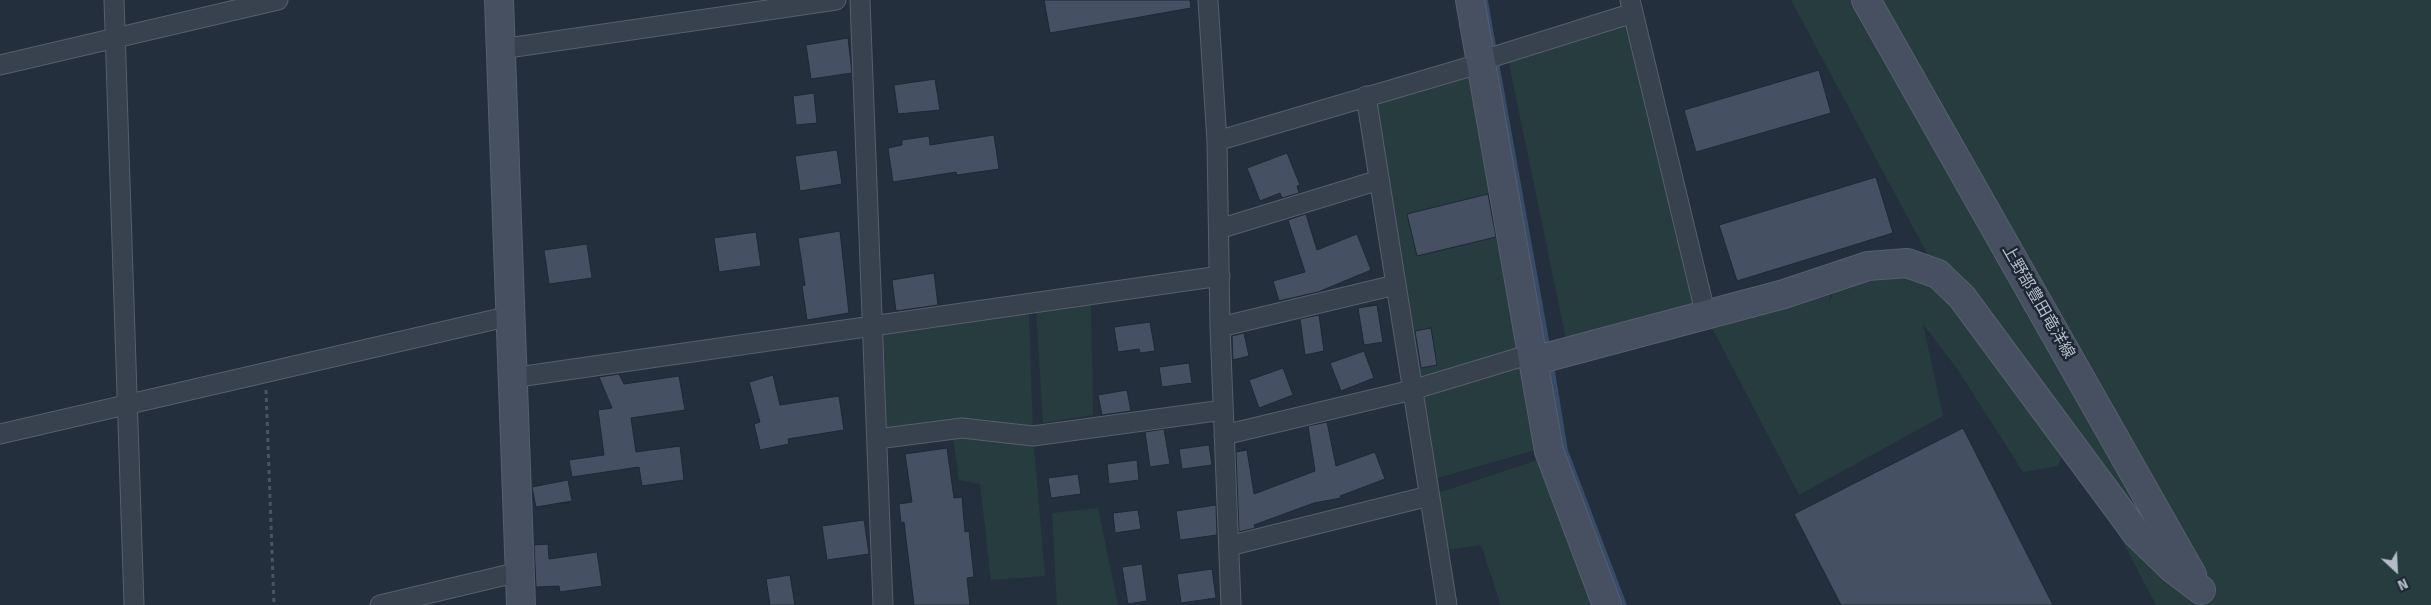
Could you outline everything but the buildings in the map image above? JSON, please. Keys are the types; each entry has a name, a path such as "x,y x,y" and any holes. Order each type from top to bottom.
{"street":[{"path":"114,0 134,605"},
{"path":"0,65 278,0"},
{"path":"499,0 520,605"},
{"path":"501,49 836,0"},
{"path":"860,0 883,605"},
{"path":"1208,0 1216,141 1220,327 1231,605"},
{"path":"1470,0 1549,451 1607,605"},
{"name":"上野部豊田竜洋線","path":"1866,0 2204,598"},
{"path":"1216,141 1472,66 1480,61 1631,6 1706,316"},
{"path":"1366,96 1447,605"},
{"path":"1219,229 1379,180"},
{"path":"1224,435 1706,316 1784,294 1868,266 1906,263 1938,274 1962,297 2138,534 2204,598"},
{"path":"511,378 1220,276"},
{"path":"1220,327 1395,285"},
{"path":"0,434 510,316"},
{"path":"877,439 962,428 1032,436 1223,410"},
{"path":"1229,546 1429,496"},
{"path":"380,605 519,572"}],"path":[{"path":"265,372 274,605"}],"green space":[{"path":"1791,0 2431,0 2431,605 2156,605 2073,447 2067,440 2058,466 2023,472 1958,370 1923,324 1943,416 1799,495 1706,316 1835,277 1828,306 1840,275 1938,274"},
{"path":"1635,21 1699,318 1567,344 1508,59"},
{"path":"1481,68 1539,449 1427,481 1366,96"},
{"path":"1091,302 1093,415 1043,423 1036,309"},
{"path":"1029,313 1033,436 1045,576 991,580 980,484 959,480 952,429 877,439 873,332"},
{"path":"1541,459 1596,605 1501,605 1481,545 1438,551 1429,496"},
{"path":"1098,508 1118,605 1057,605 1052,513"}],"waterway":[{"path":"1485,0 1548,350"},
{"path":"1551,364 1565,450 1624,605"}]}
